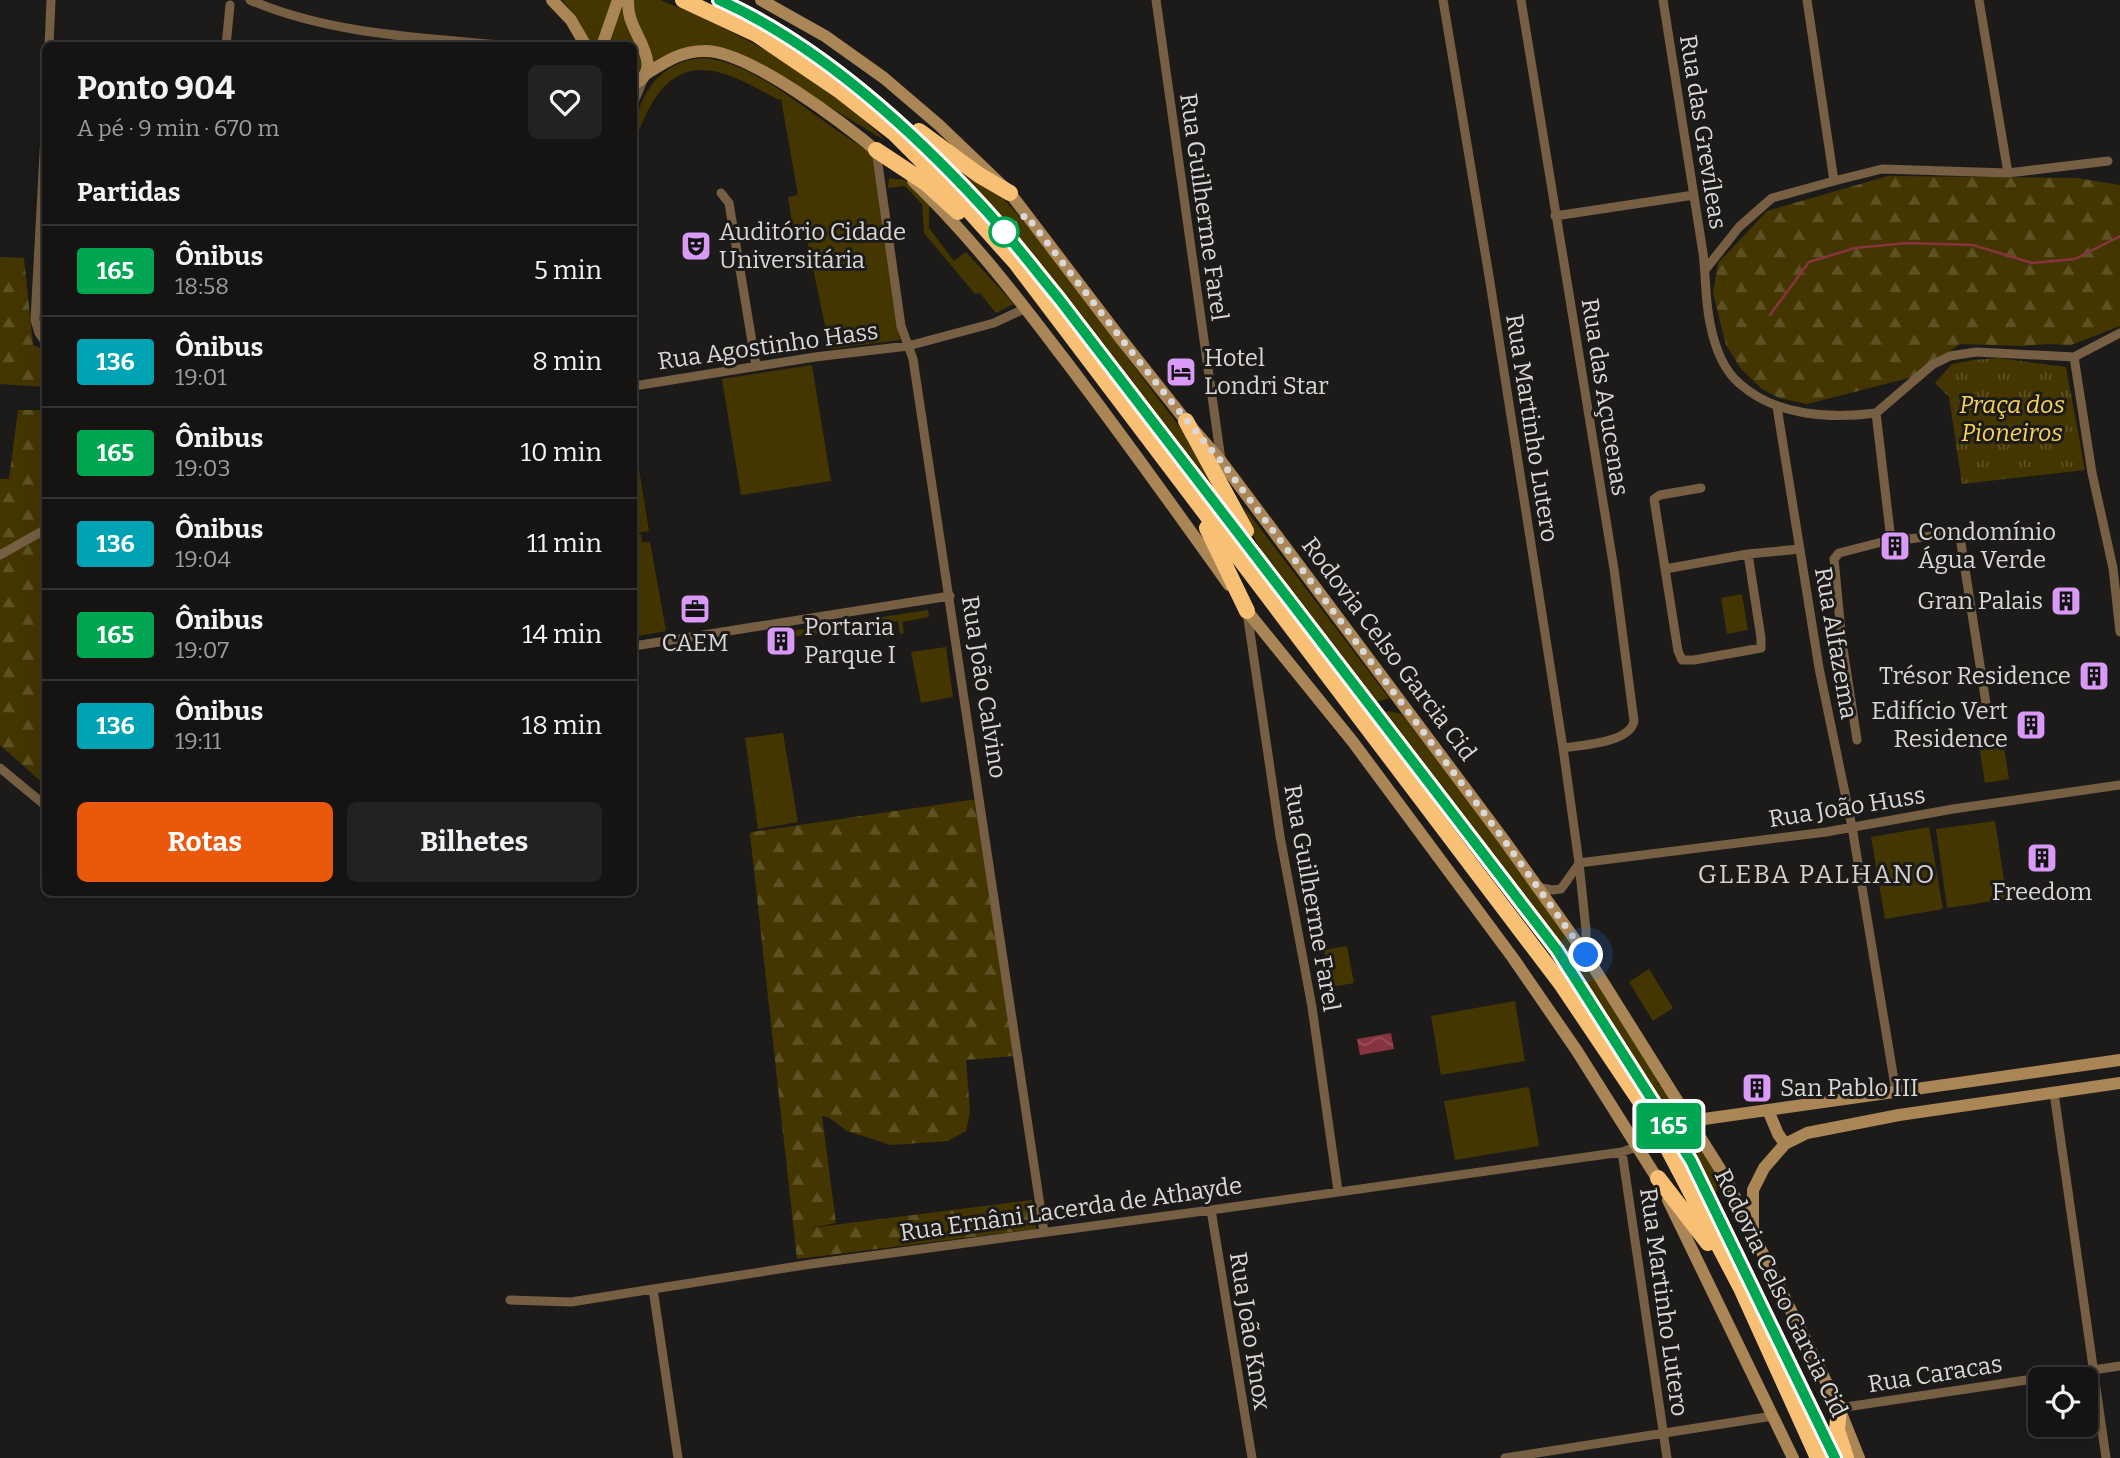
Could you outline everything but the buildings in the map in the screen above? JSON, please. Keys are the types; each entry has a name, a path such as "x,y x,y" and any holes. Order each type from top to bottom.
{"highway":[{"name":"Rodovia Celso Garcia Cid","path":"683,0 756,34 851,99 895,134 948,187 1016,263 1562,985 1654,1122 1741,1288 1818,1458"},
{"name":"Rodovia Celso Garcia Cid","path":"719,0 740,9 807,51 865,94 916,139 982,205 1059,299 1565,961 1691,1161 1835,1458"},
{"path":"865,94 979,175 1010,193"},
{"path":"876,150 926,183 1016,263"},
{"path":"1186,421 1248,533 1260,562"},
{"path":"1193,497 1247,611"},
{"path":"1658,1178 1741,1288"},
{"path":"1839,1408 1838,1430 1846,1458"}],"street":[{"path":"49,42 51,0"},
{"path":"250,0 355,30 426,42"},
{"path":"552,0 571,20 584,42"},
{"path":"604,42 618,0"},
{"path":"628,0 630,18 646,54 646,74 637,95"},
{"name":"Rodovia Celso Garcia Cid","path":"761,0 806,24 884,78 939,125 1010,193 1186,421 1221,461 1586,955 1725,1177 1839,1408 1859,1458"},
{"name":"Rua Guilherme Farel","path":"1156,0 1221,461"},
{"name":"Rua Martinho Lutero","path":"1443,0 1487,263 1579,863"},
{"name":"Rua das Açucenas","path":"1521,0 1614,569 1634,721 1630,731 1619,738 1563,748"},
{"name":"Rua das Grevíleas","path":"1663,0 1706,270 1709,322 1721,360 1739,384 1777,407"},
{"path":"1807,0 1834,181"},
{"path":"1979,0 2008,173"},
{"path":"226,42 230,5"},
{"path":"637,83 670,59 688,52 714,51 743,61 800,94 876,150 913,181 982,254 1112,422 1247,611 1353,742 1513,958 1577,1051 1658,1178 1793,1458"},
{"name":"Rua João Calvino","path":"876,150 901,326 913,359 950,596 1003,939 1044,1232"},
{"path":"1706,270 1739,227 1772,198 1834,181 1882,169 2008,173 2108,161"},
{"path":"42,191 35,320 42,337"},
{"path":"722,193 729,203 755,366"},
{"path":"1555,216 1694,195"},
{"name":"Rua Agostinho Hass","path":"637,386 755,366 908,346 994,323 1026,309"},
{"path":"1777,407 1818,415 1850,416 1876,413 1932,365 1950,356 1976,352 2074,357 2120,333"},
{"path":"2074,357 2092,473 2116,566 2120,632"},
{"name":"Rua Alfazema","path":"1777,407 1819,668 1852,827 1896,1092"},
{"path":"1876,413 1887,541"},
{"path":"1700,488 1660,495 1654,499 1680,659 1688,661 1761,648 1748,554"},
{"path":"0,555 42,531"},
{"path":"1857,740 1833,559 1839,553 1887,541 1954,533 1960,537 1987,710"},
{"path":"1665,569 1748,554 1800,549"},
{"path":"637,646 950,596"},
{"name":"Rua Guilherme Farel","path":"1247,611 1280,836 1312,1007 1338,1191"},
{"path":"0,768 42,803"},
{"name":"Rua João Huss","path":"1579,863 1852,827 2120,785"},
{"path":"1537,887 1561,889 1579,863"},
{"path":"1579,863 1586,955"},
{"path":"1690,1121 2120,1060"},
{"path":"1754,1232 1753,1190 1764,1168 1785,1144 1807,1133 1899,1115 2120,1083"},
{"path":"1896,1092 1899,1115"},
{"path":"2054,1093 2093,1367"},
{"path":"1768,1110 1785,1144"},
{"name":"Rua Ernâni Lacerda de Athayde","path":"510,1300 571,1302 811,1264 1622,1152 1636,1147"},
{"name":"Rua Martinho Lutero","path":"1622,1152 1667,1458"},
{"name":"Rua João Knox","path":"1211,1210 1252,1458"},
{"path":"653,1289 678,1458"},
{"name":"Rua Caracas","path":"2098,1369 2120,1366"},
{"name":"Rua Caracas","path":"1839,1408 2028,1380"},
{"path":"2098,1404 2106,1458"},
{"path":"1505,1458 1773,1416"}],"green space":[{"path":"562,0 613,0 598,42 590,42 578,19"},
{"path":"633,0 660,0 700,16 747,40 793,66 846,102 884,140 768,69 728,49 706,45 653,64 650,50 637,22"},
{"path":"622,7 635,42 608,42"},
{"path":"637,47 643,63 637,76"},
{"path":"706,58 755,75 873,154 900,340 830,349 804,226 793,228 788,197 798,195 781,99 717,72 686,72 672,80 658,94 637,135 639,110 652,84 675,65"},
{"path":"951,165 999,194 1030,228 1197,450 1240,524"},
{"path":"1888,176 2077,178 2120,185 2120,326 2071,345 1960,344 1913,377 1807,404 1779,398 1762,389 1741,369 1726,345 1713,293 1718,263 1767,211"},
{"path":"889,178 905,180 929,205 929,228 954,261 966,252 1014,304 996,313 980,293 975,294 924,233 922,204 905,186 888,188"},
{"path":"0,257 24,258 33,345 42,349 42,387 0,384"},
{"name":"Praça dos Pioneiros","path":"1999,358 2066,367 2085,470 1962,484 1949,397 1935,383 1952,364"},
{"path":"812,365 831,481 741,495 722,379"},
{"path":"18,410 42,410 42,782 0,745 0,479 9,479"},
{"path":"637,457 649,531 637,533"},
{"path":"1244,507 1389,698 1374,703 1266,559 1252,534"},
{"path":"641,534 642,542 650,542 666,631 637,636 637,535"},
{"path":"1742,594 1748,630 1727,634 1721,598"},
{"path":"928,610 929,617 902,622 904,633 900,634 898,621 785,638 784,632"},
{"path":"946,647 953,697 921,703 911,652"},
{"path":"1388,711 1402,714 1523,875 1600,985 1659,1083 1656,1085 1663,1085 1716,1174 1718,1185 1714,1195 1628,1053 1384,715"},
{"path":"783,733 798,822 758,829 745,738"},
{"path":"2003,741 2009,779 1985,783 1979,745"},
{"path":"977,799 1013,1056 966,1060 970,1112 966,1131 948,1141 891,1145 847,1131 828,1117 822,1116 836,1223 810,1228 1032,1200 1036,1229 797,1259 750,834"},
{"path":"1995,821 2007,899 1947,908 1936,829"},
{"path":"1929,827 1943,909 1885,919 1871,837"},
{"path":"1347,946 1354,983 1331,987 1324,950"},
{"path":"1649,969 1673,1008 1653,1021 1629,982"},
{"path":"1515,1001 1525,1061 1441,1075 1431,1016"},
{"path":"1529,1087 1539,1146 1455,1160 1444,1101"}],"water":[{"path":"1391,1033 1394,1049 1360,1055 1357,1039"}],"waterway":[{"path":"1770,315 1809,262 1855,248 1907,243 1973,245 2032,263 2075,259 2120,236"}],"bus line":[{"name":"165","path":"719,0 740,9 807,51 865,94 916,139 982,205 1059,299 1557,950 1691,1161 1835,1458"}],"place":[{"name":"Auditório Cidade Universitária","path":"696,246"},
{"name":"Hotel Londri Star","path":"1181,372"},
{"name":"Condomínio Água Verde","path":"1895,546"},
{"name":"Gran Palais","path":"2066,601"},
{"name":"CAEM","path":"695,609"},
{"name":"Portaria Parque I","path":"781,641"},
{"name":"Trésor Residence","path":"2094,676"},
{"name":"Edifício Vert Residence","path":"2031,725"},
{"name":"Freedom","path":"2042,858"},
{"name":"San Pablo III","path":"1757,1088"}],"district":[{"name":"GLEBA PALHANO","path":"1817,874"}],"route":[{"path":"1004,232 1026,215 1186,421 1221,461 1504,840 1586,955"}]}
